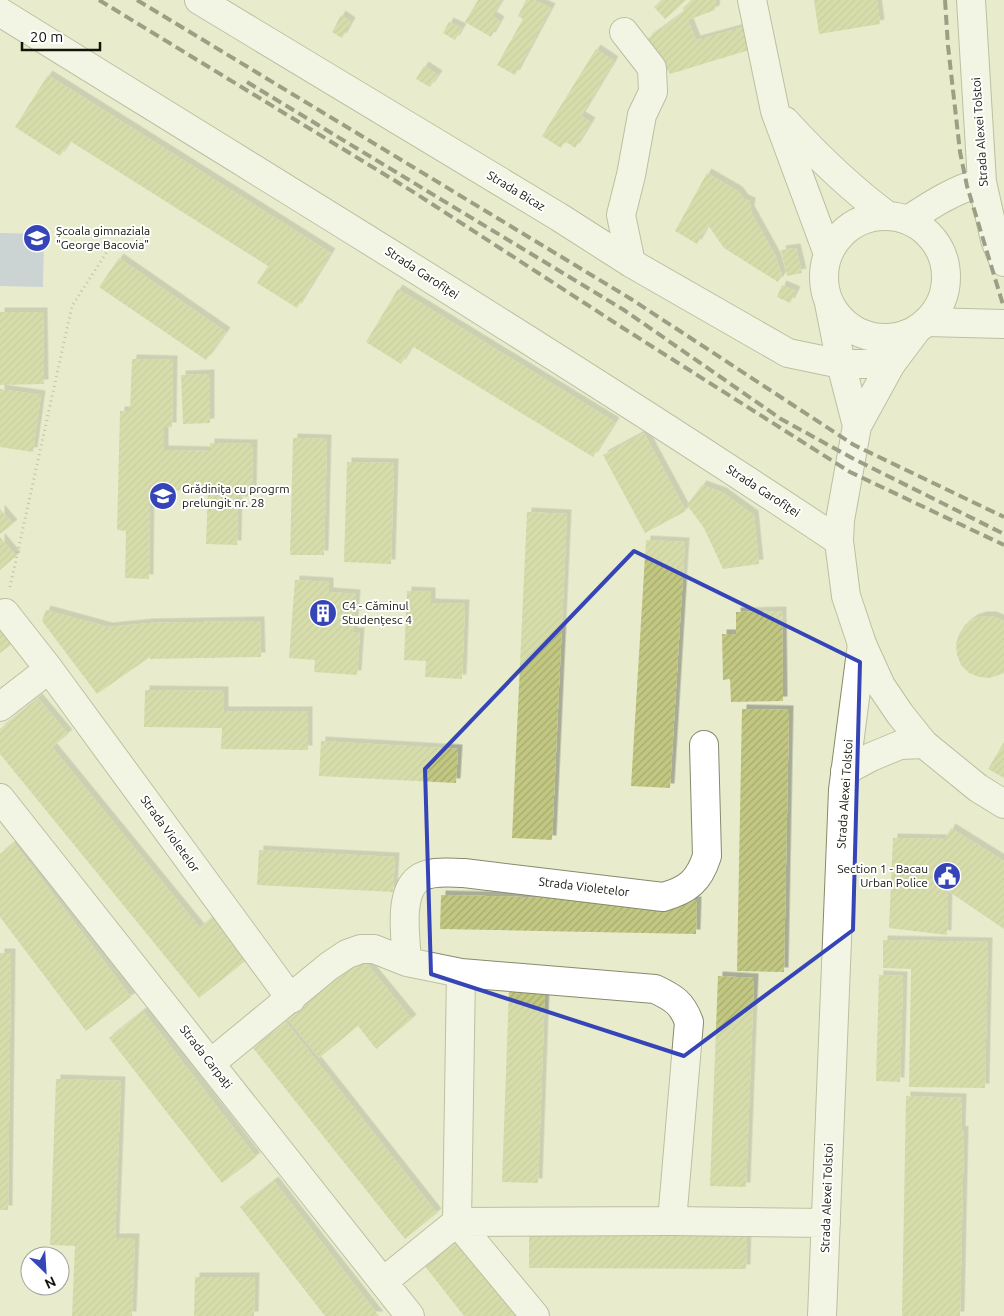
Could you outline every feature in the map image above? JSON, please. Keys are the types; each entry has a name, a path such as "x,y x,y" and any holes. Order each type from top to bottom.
{"street":[{"name":"Strada Bicaz","path":"199,0 631,263 788,353 841,364 891,364"},
{"name":"Strada Alexei Tolstoi","path":"752,0 775,111 828,254"},
{"name":"Strada Alexei Tolstoi","path":"971,0 982,182 995,240 1004,262"},
{"name":"Strada Garofiței","path":"0,12 380,246 839,541"},
{"path":"624,32 652,68 653,92 642,115 622,215 631,263"},
{"name":"Strada Alexei Tolstoi","path":"775,111 819,157 864,198 898,218 924,229 936,242 944,258 946,275 944,293 937,309 891,364 857,426 840,520 839,541 846,596 862,644 845,772 822,1316"},
{"path":"898,218 966,186 982,182"},
{"name":"Strada Alexei Tolstoi","path":"857,426 841,364 824,278 828,254 838,238 852,225 870,218 898,218"},
{"name":"Strada Alexei Tolstoi","path":"829,301 838,316 851,328 867,335 884,338 902,335 922,325"},
{"path":"922,325 1004,324"},
{"name":"Strada Violetelor","path":"5,613 291,998"},
{"path":"862,644 881,686 924,744 978,788 1004,804"},
{"path":"0,707 49,670"},
{"path":"845,772 871,756 900,745 924,744"},
{"name":"Strada Violetelor","path":"407,962 405,904 412,886 419,878 436,872 483,875 663,897 680,892 693,883 703,870 707,856 704,745"},
{"name":"Strada Carpați","path":"0,798 410,1316"},
{"path":"211,1063 329,966 347,954 361,949 374,949 407,962 462,973 656,989 673,997 685,1011 689,1022 672,1220"},
{"path":"462,973 457,1222 535,1316"},
{"path":"384,1281 457,1222 672,1220 826,1223"}],"path":[{"path":"5,613 72,306 112,244"}],"highlighted area":[{"path":"634,551 860,662 853,930 684,1056 431,974 425,769"}],"shaded area":[{"path":"0,233 44,234 43,287 0,286"}],"building":[{"path":"478,0 502,0 492,16 500,21 491,37 465,22"},
{"path":"526,0 534,0 551,8 515,75 497,65 523,19 518,16"},
{"path":"662,0 686,0 665,19 654,7"},
{"path":"692,0 716,0 715,10 688,20 696,40 744,27 749,50 670,74 647,39 684,12 683,8"},
{"path":"814,0 877,0 880,24 819,34"},
{"path":"341,15 351,22 342,38 332,32"},
{"path":"449,22 462,28 455,40 443,33"},
{"path":"596,49 614,61 581,116 591,122 575,148 565,141 561,148 542,136"},
{"path":"424,66 438,75 430,87 416,79"},
{"path":"48,75 331,253 297,308 257,283 268,266 70,141 60,156 15,127"},
{"path":"707,173 738,191 744,199 751,202 750,210 776,257 782,275 778,282 724,248 708,225 697,244 675,231"},
{"path":"796,248 802,273 787,276 781,250"},
{"path":"119,258 226,332 206,360 99,287"},
{"path":"782,285 796,291 790,303 777,297"},
{"path":"398,289 615,422 593,457 412,346 401,364 366,342"},
{"path":"0,312 43,312 44,384 0,385"},
{"path":"132,359 173,360 172,427 164,427 164,450 210,451 210,443 253,444 252,497 238,496 237,545 206,544 208,491 150,490 149,579 125,578 126,531 117,530 120,411 130,411"},
{"path":"210,374 210,423 183,424 181,375"},
{"path":"0,389 41,395 33,452 0,447"},
{"path":"644,433 686,511 645,533 603,455"},
{"path":"293,438 327,439 324,555 290,555"},
{"path":"347,462 394,463 391,564 344,562"},
{"path":"702,485 722,492 754,515 759,564 723,569 704,528 687,505"},
{"path":"0,509 13,524 0,534"},
{"path":"527,512 567,514 552,840 512,838"},
{"path":"0,537 16,556 0,570"},
{"path":"646,540 685,542 670,788 631,786"},
{"name":"C4 - Căminul Studențesc 4","path":"295,580 329,582 329,592 356,594 353,632 360,632 357,675 314,672 315,660 289,658"},
{"path":"407,591 431,592 431,603 465,604 462,679 425,677 426,661 404,660"},
{"path":"46,610 108,627 149,623 260,621 261,657 150,659 150,657 97,694 42,621"},
{"path":"782,611 783,701 731,702 730,679 723,680 722,634 736,634 736,612"},
{"path":"982,616 992,616 1004,621 1004,673 990,678 979,677 969,673 961,665 957,655 956,644 959,634 965,625 973,619"},
{"path":"0,622 16,641 0,653"},
{"path":"145,690 224,691 224,711 308,711 308,750 221,749 222,728 144,727"},
{"path":"38,698 68,734 52,747 200,928 213,917 248,959 199,998 0,754 0,729"},
{"path":"742,709 789,710 784,972 737,971"},
{"path":"321,741 458,749 456,783 319,776"},
{"path":"1004,742 1004,778 988,769"},
{"name":"Section 1 - Bacau Urban Police","path":"951,828 1004,861 1004,929 948,891 947,935 889,928 893,838 945,839"},
{"path":"14,843 131,997 86,1031 0,917 0,854"},
{"path":"259,850 395,857 393,892 257,885"},
{"path":"441,895 697,901 696,934 440,929"},
{"path":"883,940 988,942 985,1088 909,1087 911,969 883,968"},
{"path":"0,953 11,953 8,1210 0,1210"},
{"path":"362,958 412,1019 376,1049 358,1026 319,1058 287,1018"},
{"path":"879,975 903,976 900,1082 876,1081"},
{"path":"718,976 754,978 746,1187 710,1186"},
{"path":"509,990 545,991 538,1183 502,1182"},
{"path":"143,1011 256,1157 222,1183 109,1038"},
{"path":"286,1022 437,1213 405,1239 253,1048"},
{"path":"56,1079 121,1081 115,1238 135,1238 132,1316 72,1316 75,1246 50,1245"},
{"path":"906,1096 962,1098 961,1131 964,1130 960,1316 902,1316"},
{"path":"274,1181 379,1316 325,1316 240,1207"},
{"path":"529,1231 747,1232 746,1269 529,1268"},
{"path":"452,1235 516,1316 464,1316 420,1260"},
{"path":"195,1277 255,1277 254,1316 194,1316"}],"railway":[{"path":"99,0 415,193 850,472 1004,545"},
{"path":"137,0 631,299 854,445 1004,517"},
{"path":"945,0 948,46 960,152 967,186 1004,308"},
{"path":"247,82 624,310 781,419 852,458 1004,534"}],"place":[{"name":"Școala gimnaziala \"George Bacovia\"","path":"37,238"},
{"name":"Grădinița cu progrm prelungit nr. 28","path":"163,496"},
{"name":"C4 - Căminul Studențesc 4","path":"323,613"},
{"name":"Section 1 - Bacau Urban Police","path":"947,876"}]}
